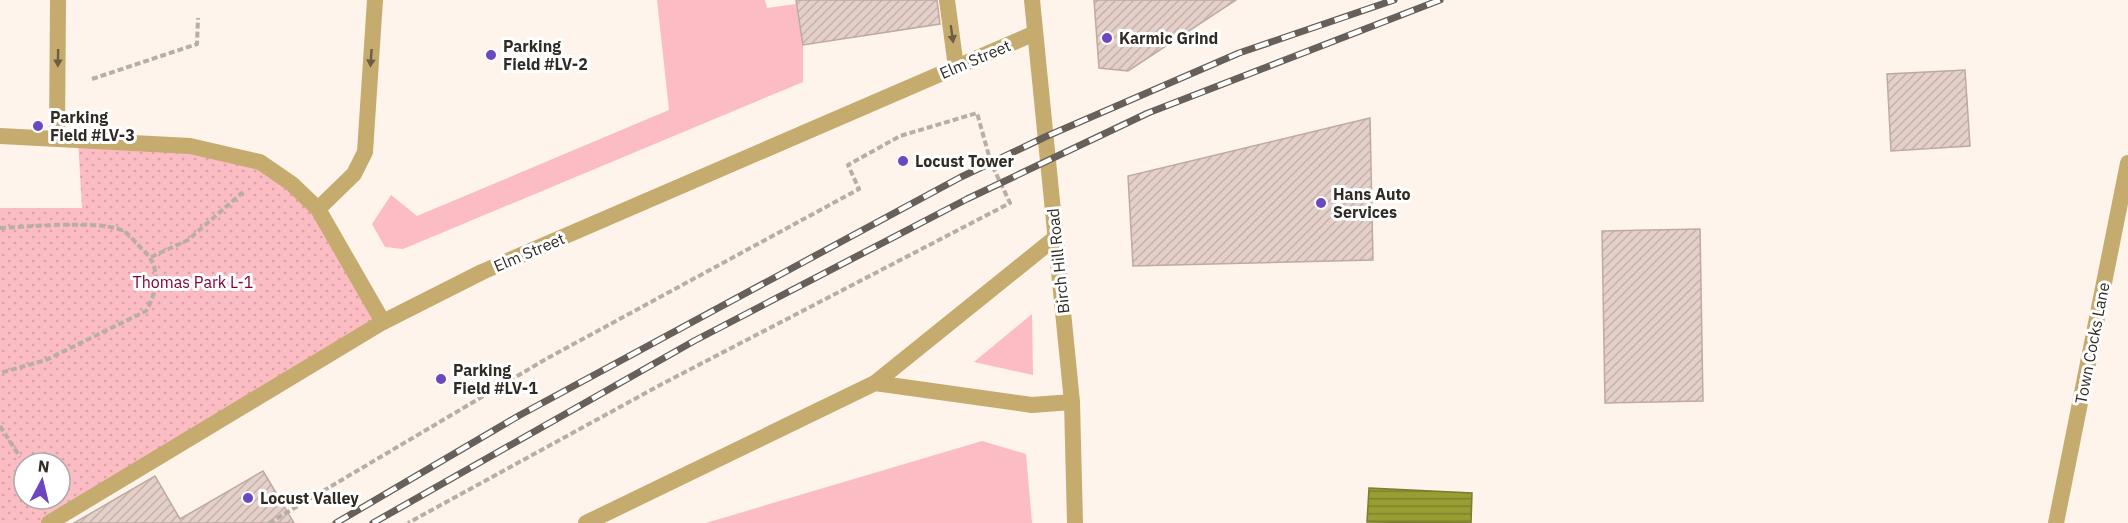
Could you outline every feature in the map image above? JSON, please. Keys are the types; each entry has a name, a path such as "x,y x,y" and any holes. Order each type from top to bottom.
{"street":[{"path":"57,140 58,0"},
{"path":"318,209 354,174 365,152 375,0"},
{"path":"947,0 957,67"},
{"name":"Birch Hill Road","path":"1032,0 1072,402 1075,523"},
{"name":"Elm Street","path":"49,523 383,322 482,272 1035,33"},
{"path":"0,136 190,146 260,162 292,184 318,209 383,322"},
{"name":"Town Cocks Lane","path":"2056,523 2128,163"},
{"path":"591,522 875,383 1055,238"},
{"path":"875,383 1032,405 1072,402"}],"path":[{"path":"57,91 197,44 198,18"},
{"path":"269,523 546,359 859,189 848,165 900,136 977,113 991,163 1010,203 662,384 408,523"},
{"path":"151,257 188,240 246,189 273,171"},
{"path":"0,228 98,225 123,231 151,257 156,283 153,298 146,311 46,360 0,373"},
{"path":"0,426 16,451"}],"green space":[{"path":"657,0 765,0 767,8 796,4 803,45 803,82 403,249 385,247 372,224 391,195 417,216 669,110"},
{"name":"Thomas Park L-1","path":"78,140 260,162 292,184 383,322 72,509 72,451 12,451 12,511 69,511 49,523 0,523 0,208 82,208"},
{"path":"1032,314 1033,375 974,362"},
{"path":"982,441 1026,454 1032,523 706,523"}],"shaded area":[{"path":"1369,488 1472,493 1471,523 1367,522"}],"building":[{"path":"796,0 937,0 940,24 803,45"},
{"path":"1094,0 1236,0 1128,71 1099,68"},
{"path":"1965,70 1970,146 1891,151 1887,74"},
{"path":"1370,118 1373,260 1133,266 1128,176"},
{"path":"1700,229 1703,401 1605,403 1602,231"},
{"name":"Locust Valley","path":"263,471 294,523 74,523 155,476 180,519"}],"railway":[{"path":"336,523 520,415 961,177 1045,137 1239,53 1394,0"},
{"path":"373,523 694,341 967,199 1148,113 1440,0"}],"place":[{"name":"Karmic Grind","path":"1107,38"},
{"name":"Parking Field #LV-2","path":"491,55"},
{"name":"Parking Field #LV-3","path":"38,126"},
{"name":"Locust Tower","path":"903,161"},
{"name":"Hans Auto Services","path":"1321,203"},
{"name":"Parking Field #LV-1","path":"441,379"},
{"name":"Locust Valley","path":"248,498"}]}
